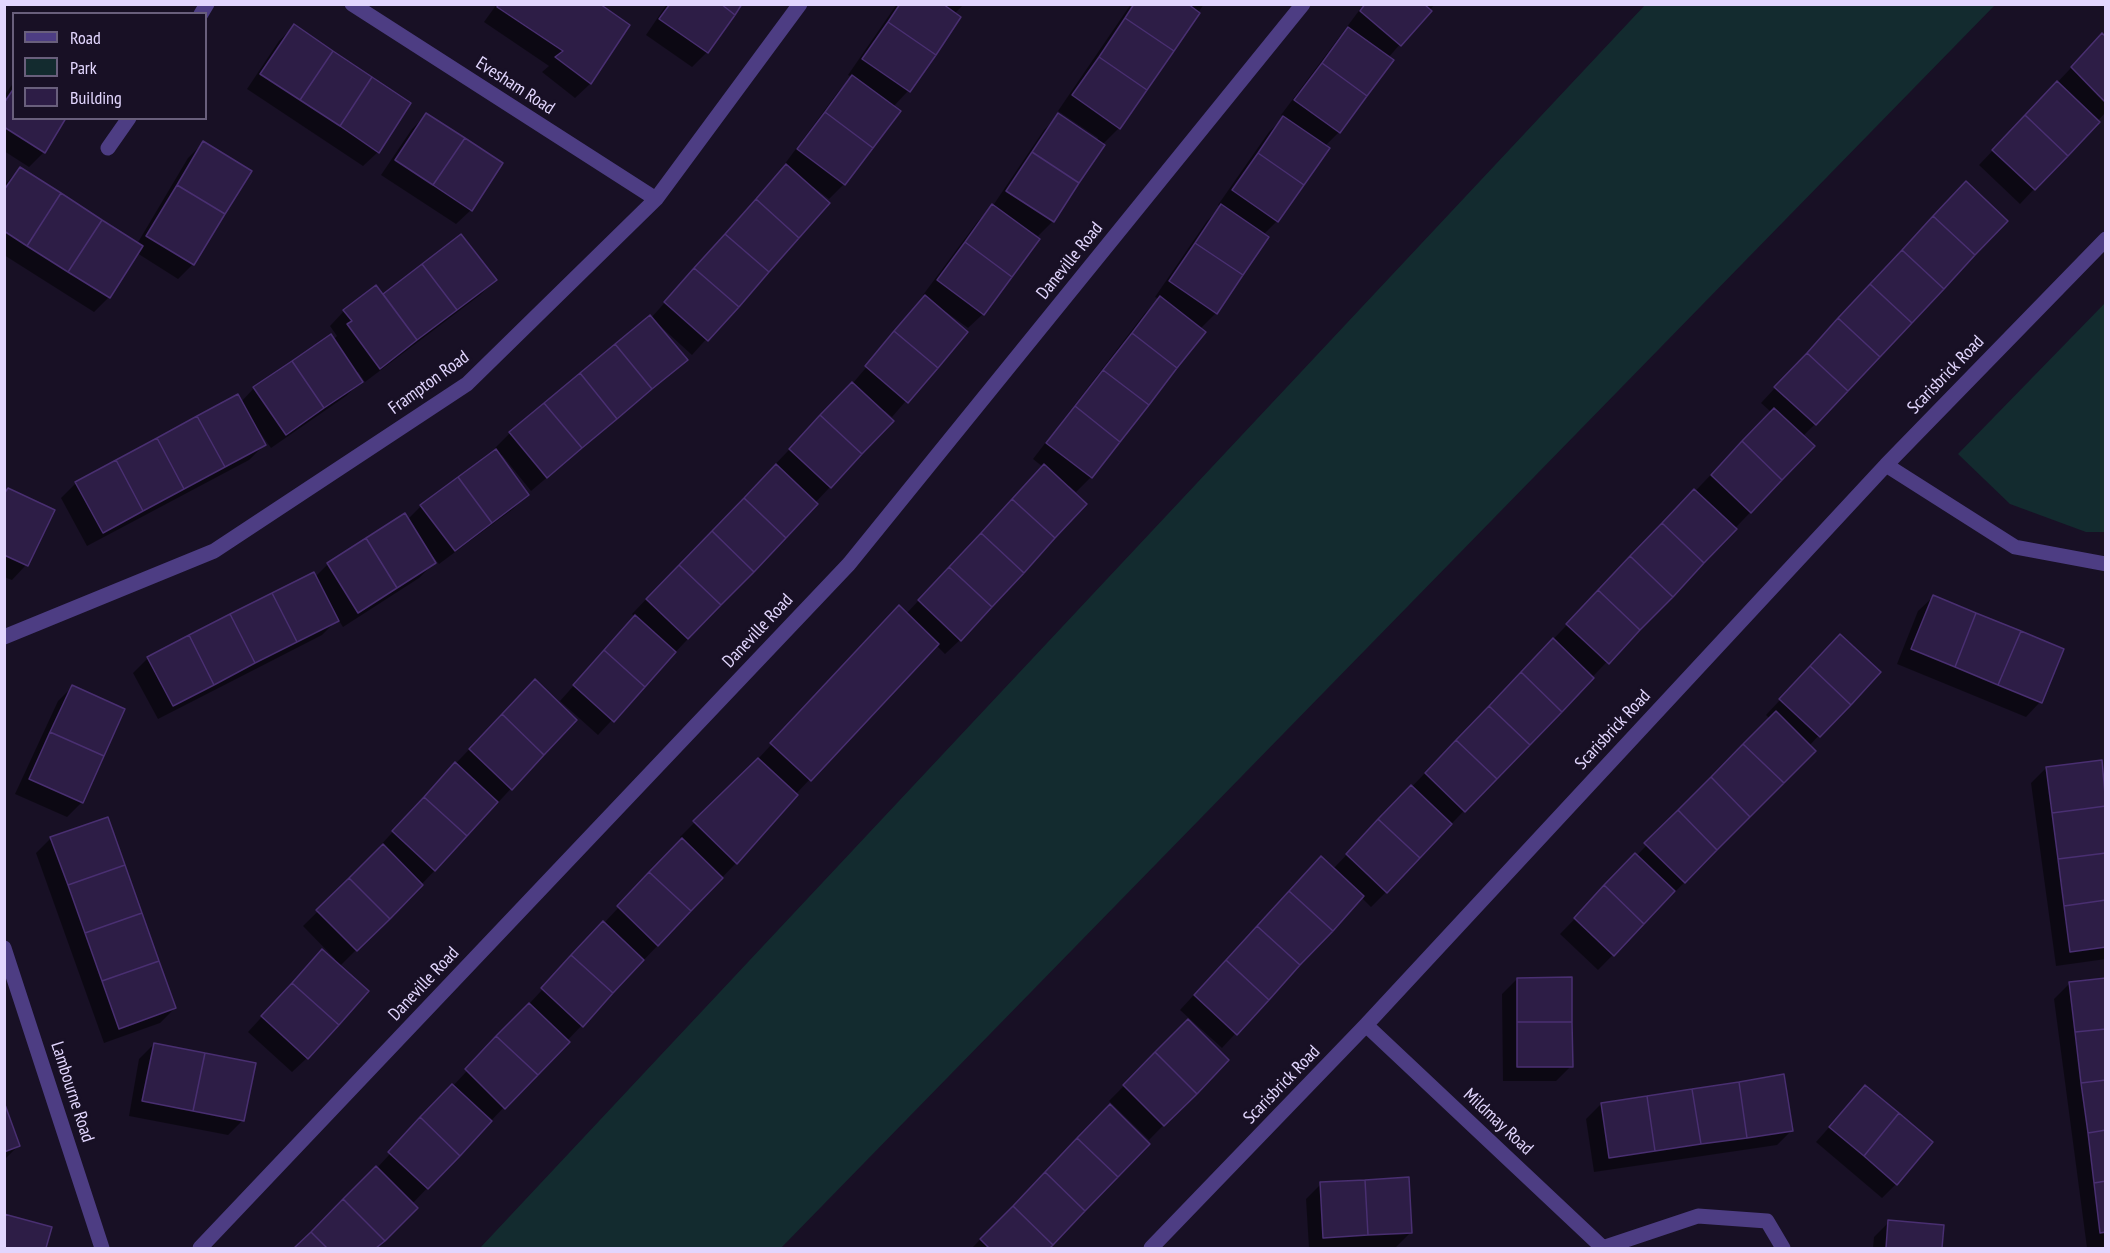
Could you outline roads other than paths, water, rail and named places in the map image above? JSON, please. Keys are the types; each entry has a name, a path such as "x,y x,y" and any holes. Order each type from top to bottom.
{"street":[{"name":"Evesham Road","path":"352,4 656,199"},
{"name":"Frampton Road","path":"4,637 214,551 467,384 656,199 800,4"},
{"name":"Daneville Road","path":"200,1248 849,564 1303,4"},
{"path":"108,148 128,120"},
{"name":"Scarisbrick Road","path":"1151,1248 1366,1025 1886,465 2106,239"},
{"path":"1886,465 2015,547 2106,564"},
{"name":"Lambourne Road","path":"4,948 102,1248"},
{"name":"Mildmay Road","path":"1366,1025 1602,1248 1698,1216 1767,1221 1783,1248"}]}
